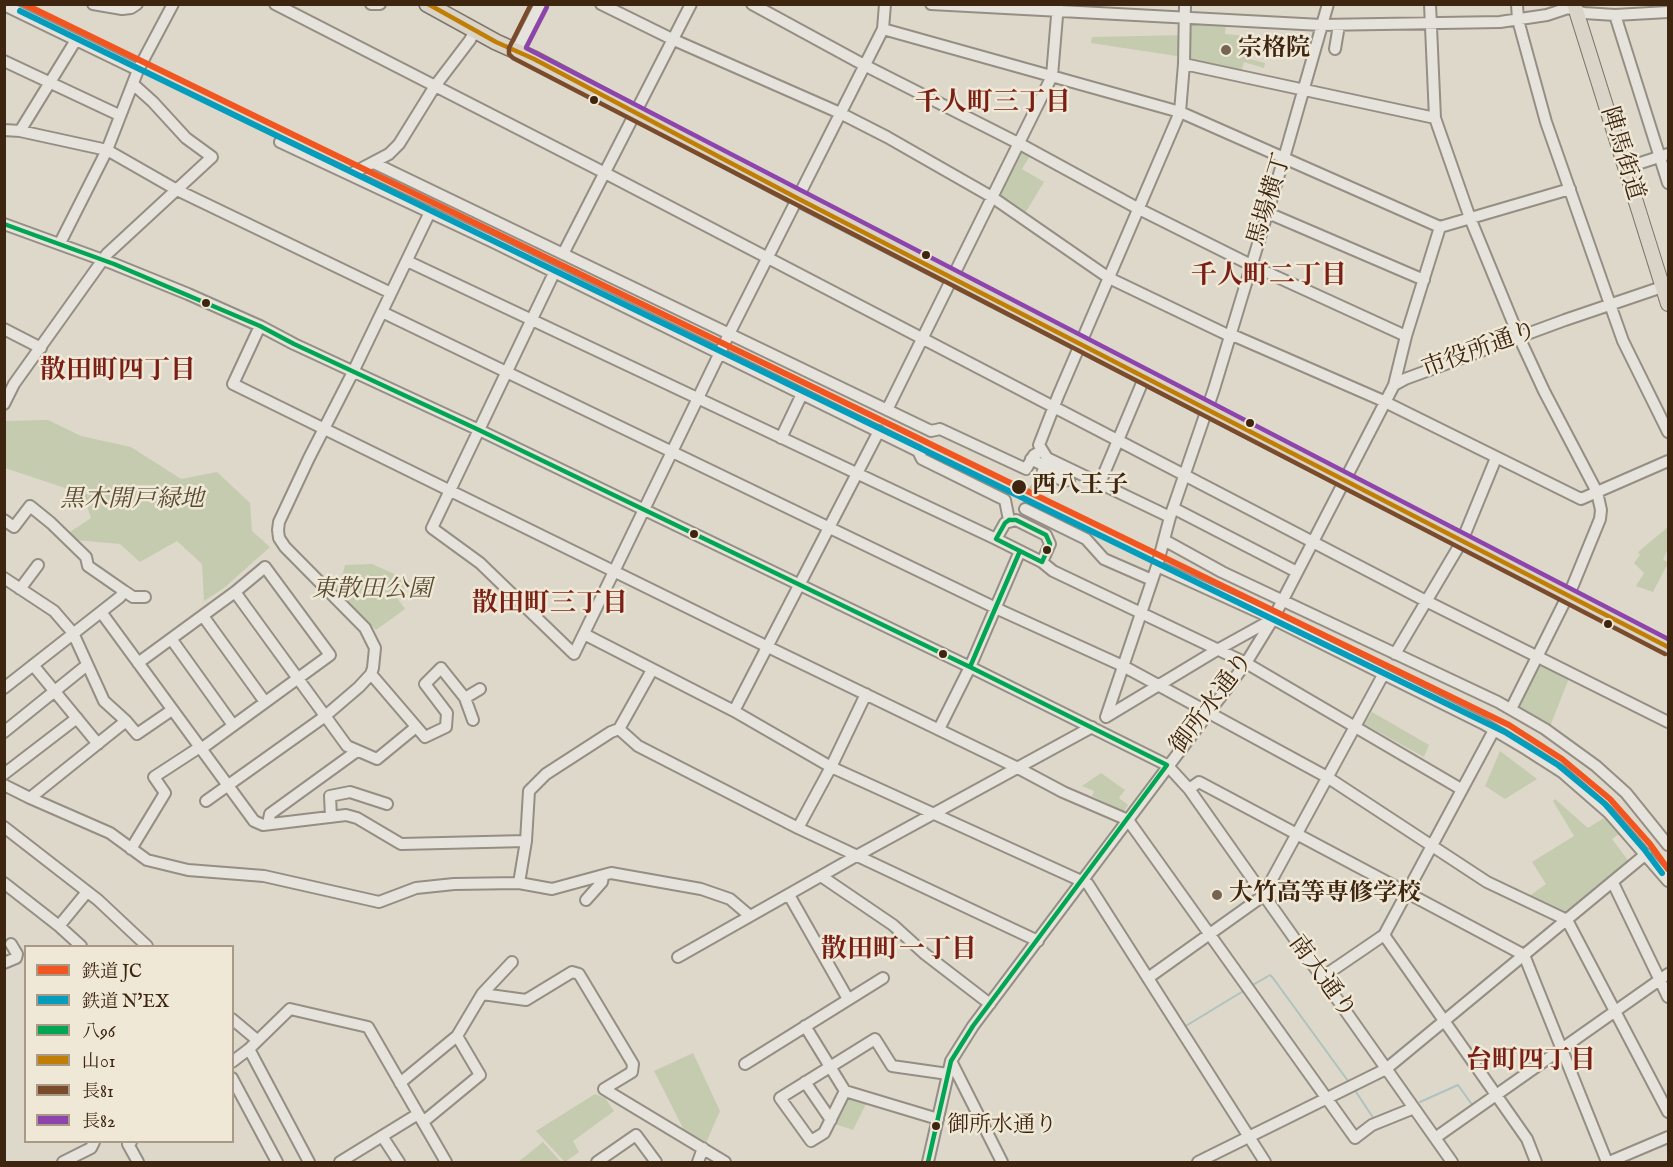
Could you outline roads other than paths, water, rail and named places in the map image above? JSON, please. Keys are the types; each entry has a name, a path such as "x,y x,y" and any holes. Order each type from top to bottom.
{"highway":[{"path":"427,4 797,198 1668,647"}],"main road":[{"name":"陣馬街道","path":"1575,7 1625,168 1665,286 1668,304"}],"street":[{"path":"93,4 122,9 131,8 137,4"},
{"path":"60,243 107,150 138,70 173,4"},
{"path":"275,4 1313,540 1426,601 1668,722"},
{"path":"371,4 380,4"},
{"path":"516,51 540,4"},
{"path":"601,4 674,40 840,113 887,137 992,197 1109,278 1230,335 1385,403 1581,499 1668,461"},
{"path":"563,254 691,4"},
{"path":"752,4 1139,209 1251,265 1406,336"},
{"path":"554,273 432,528 480,563 574,654 729,333 883,29 885,4"},
{"path":"931,4 1057,8 1184,18 1321,25 1518,20 1575,7 1584,13 1615,15 1668,12"},
{"path":"1185,4 1180,112 1040,440 1041,451 1047,458 1297,572"},
{"name":"馬場横丁","path":"1096,729 1106,717 1157,566 1171,513 1207,408 1268,213 1328,4"},
{"path":"1430,4 1435,118 1470,218 1519,337 1544,391 1597,492 1601,510 1600,519 1567,595 1511,709"},
{"path":"1517,4 1518,20 1546,122 1623,342 1668,432"},
{"path":"4,5 138,70"},
{"path":"887,410 1052,76 1057,8"},
{"path":"1615,15 1664,155 1668,183"},
{"path":"1335,49 1339,25"},
{"path":"883,29 1180,112 1440,227 1570,189"},
{"path":"351,174 389,154 399,144 435,86 475,30"},
{"path":"20,131 76,40"},
{"path":"4,61 119,115"},
{"path":"1184,64 1435,118"},
{"path":"4,404 14,384 103,259 212,158 186,138 133,84"},
{"path":"4,130 20,131 107,150 177,190 391,293"},
{"path":"280,142 720,352 918,451 921,459 1005,500 1009,520"},
{"path":"1625,168 1664,155"},
{"path":"374,163 931,431 940,429 1026,469 1031,459 1041,451"},
{"path":"206,801 324,717 371,674 375,648 365,628 285,547 279,538 279,522 430,212"},
{"path":"1268,213 1424,280"},
{"path":"4,224 103,259 260,326 970,667 1167,765"},
{"path":"1394,385 1406,336 1440,227"},
{"path":"407,261 1020,551 1042,562 1053,571 1246,663 1461,789"},
{"name":"市役所通り","path":"1345,480 1394,385 1519,337 1665,286"},
{"path":"382,312 995,607 1123,666 1328,777 1487,882 1567,920 1617,1010 1668,1112"},
{"path":"260,326 233,384 939,729 1063,792 1128,820 1355,1138 1372,1125 1414,1108"},
{"path":"4,329 41,348"},
{"path":"1100,483 1144,376"},
{"path":"781,438 802,394"},
{"path":"734,711 879,431"},
{"path":"1395,654 1462,541 1496,458"},
{"path":"1031,459 1069,480 1064,481 1044,471"},
{"name":"御所水通り","path":"928,1162 951,1061 973,1026 1167,765 1246,663 1273,619 1345,480"},
{"path":"4,520 14,527 30,506 86,557 88,566 133,597 145,597"},
{"path":"1025,509 1086,539 1104,559 1152,580"},
{"path":"996,540 1005,523 1009,520 1016,520 1046,535 1050,544 1042,562"},
{"path":"1163,546 1511,709 1545,729 1596,766 1626,793 1668,845"},
{"path":"939,729 970,667 1020,551"},
{"path":"20,590 39,565"},
{"path":"1157,566 1273,619 1494,729 1562,772 1582,788 1609,813 1668,881"},
{"path":"131,849 165,793 154,777 201,748 330,655 265,567 172,640 138,663"},
{"path":"4,578 54,611 73,633 104,701 126,720 137,734 172,710"},
{"path":"4,688 120,597 124,591"},
{"path":"235,592 346,746 378,759 416,727"},
{"path":"101,612 254,821 263,825 346,815 357,818 401,844 526,842"},
{"path":"203,616 265,702"},
{"path":"1106,717 1273,619"},
{"path":"584,634 734,711 831,767 1083,880 1088,884 1265,1162"},
{"path":"172,640 233,725"},
{"path":"33,665 98,744"},
{"path":"4,732 87,665"},
{"path":"371,674 425,737 446,727 447,712 425,684 441,669 465,698 473,720"},
{"path":"519,883 526,842 529,791 546,774 619,729 652,670"},
{"path":"1148,978 1263,897 1383,675"},
{"path":"465,698 480,689"},
{"path":"798,828 831,767 866,694"},
{"path":"4,774 77,718"},
{"path":"30,798 126,720"},
{"path":"619,729 638,746 798,828 1038,941"},
{"path":"678,957 934,813 1096,729"},
{"path":"1321,978 1384,935 1494,729"},
{"path":"268,824 270,814 357,751"},
{"name":"南大通り","path":"1167,765 1189,789 1452,1162"},
{"path":"1189,789 1198,782 1524,955 1608,1162 1668,1137"},
{"path":"4,785 110,833 147,860 188,870 264,876 379,902 416,888 454,884 519,883 552,889 611,873 701,889 730,899 750,916"},
{"path":"331,817 330,796 350,792 387,804"},
{"path":"4,827 112,912 146,945"},
{"path":"1198,1162 1386,1069 1646,854"},
{"path":"586,900 602,882 603,876"},
{"path":"821,876 893,925 925,954 990,1004"},
{"path":"4,883 80,945"},
{"path":"1613,883 1664,977 1668,997"},
{"path":"59,926 87,892"},
{"path":"789,895 848,999"},
{"path":"1384,935 1527,1139 1536,1162"},
{"path":"4,963 16,958 17,954 11,944"},
{"path":"400,1083 457,1036 482,994 512,962"},
{"path":"482,994 526,1000 572,972 579,974 633,1064 632,1072 604,1089 725,1162"},
{"path":"1435,1138 1664,977"},
{"path":"745,1064 883,978"},
{"path":"234,1060 290,1009 368,1027 446,1162"},
{"path":"234,1021 257,1040"},
{"path":"805,1026 845,1091 938,1119"},
{"path":"340,1162 382,1136 420,1118 480,1075 457,1036"},
{"path":"845,1091 824,1133 811,1141 780,1098 875,1039 892,1066 948,1074"},
{"path":"249,1049 309,1162"},
{"path":"951,1061 1002,1162"},
{"path":"234,1082 277,1162"},
{"path":"805,1082 831,1120"},
{"path":"382,1136 399,1162"},
{"path":"597,1162 636,1136 656,1162"},
{"path":"67,1161 91,1148 94,1143"},
{"path":"130,1143 138,1162"},
{"path":"698,1162 703,1148"}],"waterway":[{"path":"1251,986 1270,975 1348,1081"},
{"path":"1184,1027 1245,990"},
{"path":"1420,1102 1458,1085 1473,1106"},
{"path":"1354,1089 1374,1119"}],"tunnel":[{"path":"1025,509 1043,471"}],"rail line":[{"name":"JC","path":"24,4 1509,725 1562,759 1610,799 1650,844 1668,869"},
{"name":"N'EX","path":"20,11 1505,732 1558,765 1605,804 1662,873"}],"place":[{"name":"宗格院","path":"1226,50"},
{"name":"西八王子","path":"1019,487"},
{"name":"大竹高等専修学校","path":"1217,895"},
{"name":"御所水通り","path":"936,1126"}],"district":[{"name":"千人町三丁目","path":"993,105"},
{"name":"千人町二丁目","path":"1269,278"},
{"name":"散田町四丁目","path":"118,373"},
{"name":"散田町三丁目","path":"550,606"},
{"name":"散田町一丁目","path":"899,952"},
{"name":"台町四丁目","path":"1531,1063"}],"park label":[{"name":"黒木開戸緑地","path":"132,501"},
{"name":"東散田公園","path":"372,591"}]}
